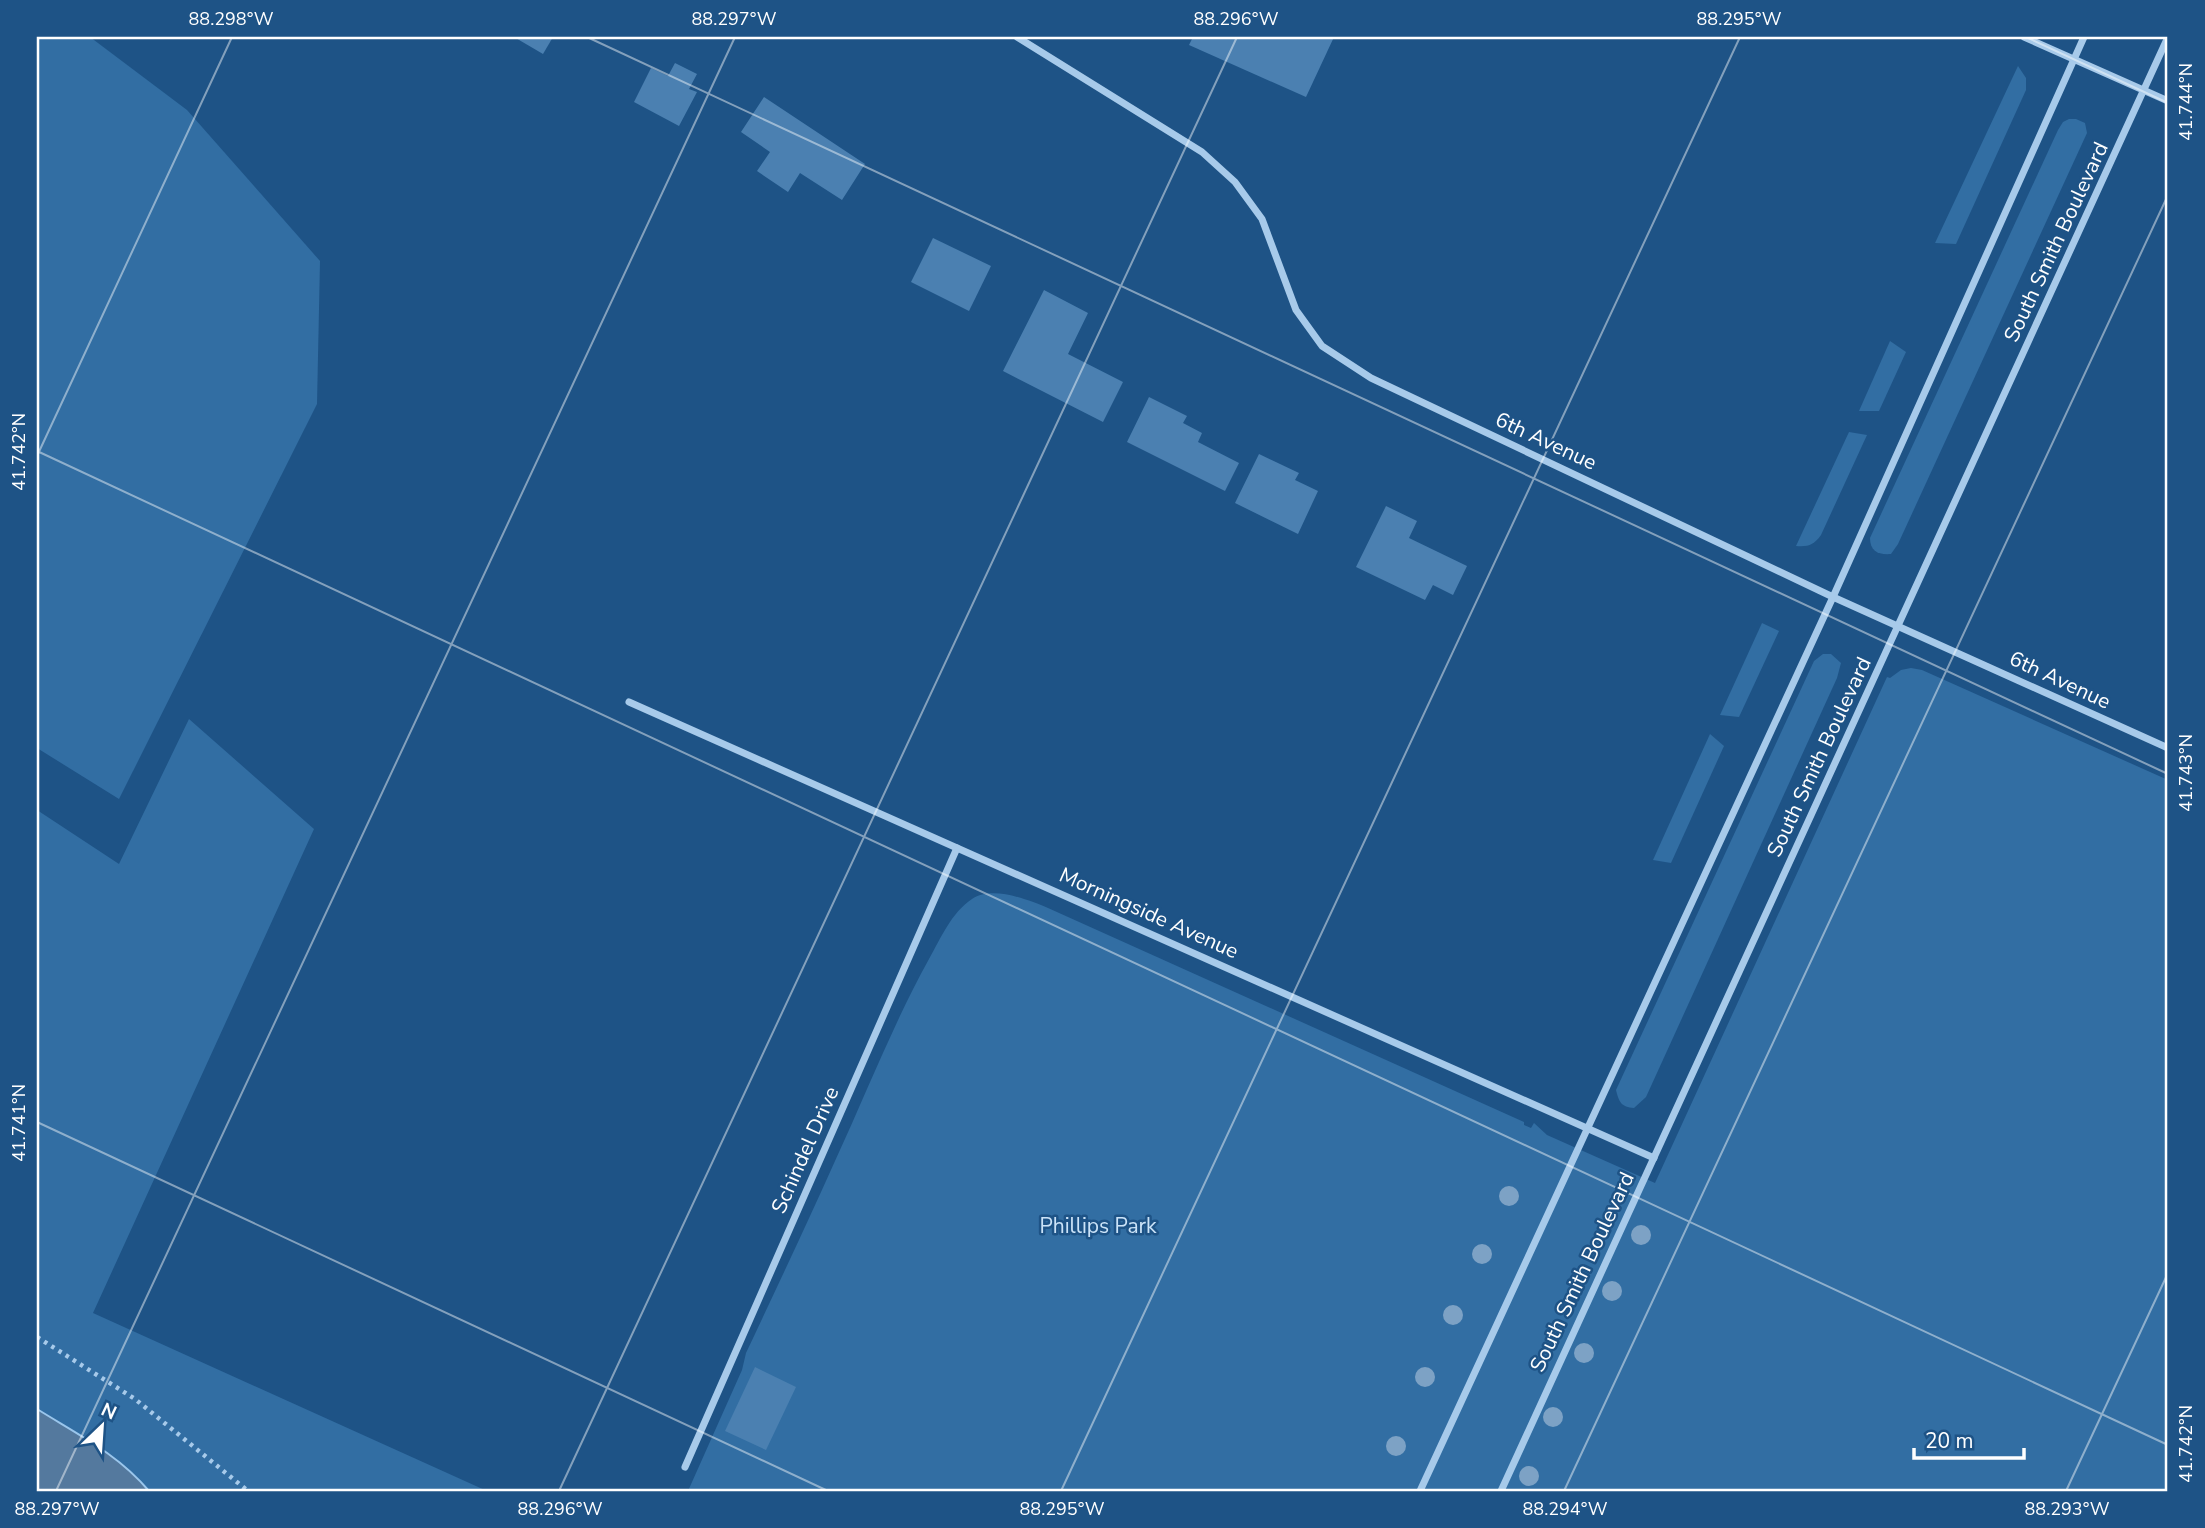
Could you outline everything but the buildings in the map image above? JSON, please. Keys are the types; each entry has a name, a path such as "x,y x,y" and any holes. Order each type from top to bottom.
{"street":[{"name":"6th Avenue","path":"1017,37 1202,152 1236,182 1262,219 1296,310 1322,346 1371,378 1833,597 2168,748"},
{"path":"2024,37 2168,101"},
{"path":"1420,1491 1833,597 2084,37"},
{"name":"South Smith Boulevard","path":"1501,1491 2168,37"},
{"name":"Morningside Avenue","path":"629,702 1654,1158"},
{"name":"Schindel Drive","path":"685,1467 957,848"}],"path":[{"path":"37,1337 135,1399 248,1491"}],"green space":[{"path":"37,37 90,37 187,110 320,261 317,404 119,799 37,748"},
{"path":"2018,66 2026,78 2026,90 1956,244 1935,243"},
{"path":"2069,119 2085,123 2087,133 1898,544 1891,554 1879,553 1871,546 1870,538 2058,130 2063,122"},
{"path":"1890,341 1906,352 1879,411 1859,411"},
{"path":"1849,432 1867,435 1821,535 1810,545 1796,546"},
{"path":"1762,623 1779,631 1739,717 1720,715"},
{"path":"1823,654 1831,654 1841,663 1837,678 1646,1097 1634,1108 1623,1105 1616,1090 1814,661"},
{"name":"Phillips Park","path":"1911,668 1922,670 2168,780 2168,1491 688,1491 742,1370 746,1353 903,1009 947,926 958,911 972,899 990,893 1000,894 1048,908 1524,1122 1524,1125 1531,1128 1534,1123 1547,1135 1655,1183 1887,677"},
{"path":"189,719 314,829 93,1313 487,1491 149,1491 110,1455 37,1409 37,810 119,864"},
{"path":"1710,734 1724,746 1671,863 1653,860"}],"shaded area":[{"path":"37,1409 110,1455 149,1491 37,1491"}]}
